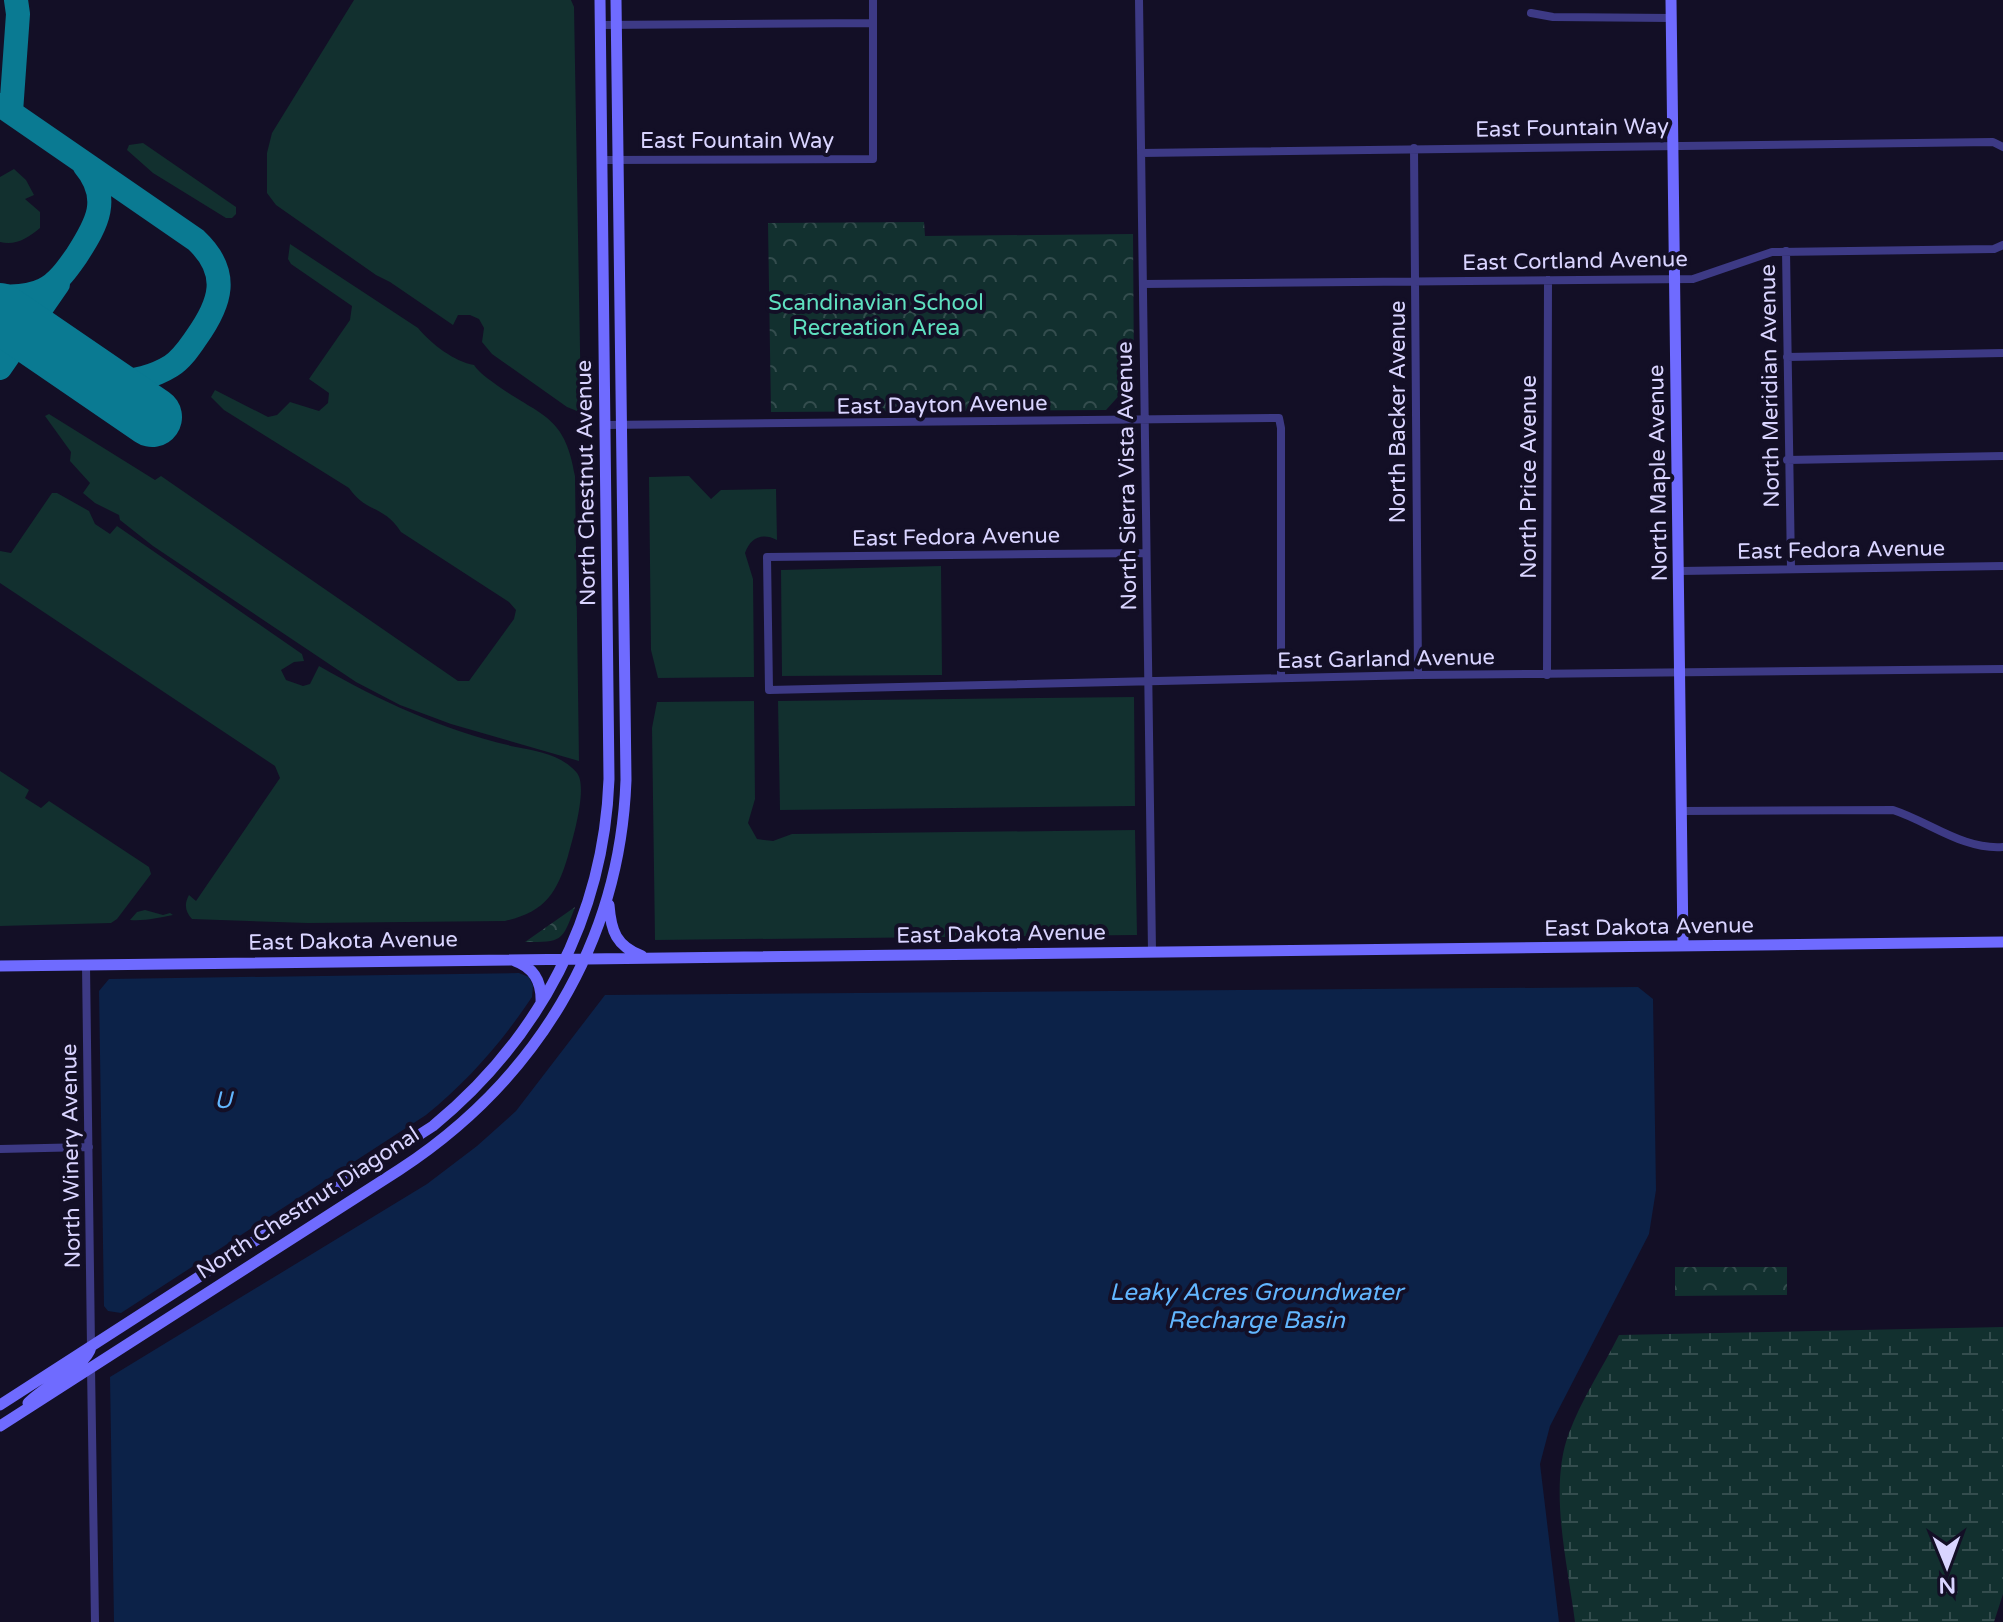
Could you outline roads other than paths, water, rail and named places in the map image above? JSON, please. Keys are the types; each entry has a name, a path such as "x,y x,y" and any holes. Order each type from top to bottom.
{"main road":[{"name":"North Chestnut Avenue","path":"567,959 589,903 605,832 609,779 600,0"},
{"name":"North Chestnut Avenue","path":"585,958 608,894 620,844 625,793 616,0"},
{"name":"North Maple Avenue","path":"1671,0 1683,946"},
{"path":"609,692 625,692"},
{"path":"608,894 611,925 616,939 646,958"},
{"name":"East Dakota Avenue","path":"0,966 2003,942"},
{"name":"North Chestnut Diagonal","path":"0,1426 408,1164 464,1123 507,1079 538,1039 585,958"},
{"path":"511,959 527,966 539,981 541,1005"},
{"name":"North Chestnut Diagonal","path":"0,1405 433,1126 490,1072 518,1039 567,959"},
{"path":"14,1418 41,1390 85,1361 91,1347"}],"street":[{"path":"600,25 873,23 873,0"},
{"name":"North Sierra Vista Avenue","path":"1139,0 1152,952"},
{"path":"1531,13 1553,17 1671,18"},
{"name":"East Fountain Way","path":"602,160 873,159 873,23"},
{"name":"East Fountain Way","path":"1141,153 1961,142 2003,146"},
{"name":"North Backer Avenue","path":"1414,148 1418,675"},
{"name":"East Cortland Avenue","path":"1143,284 1676,279 1707,276 1755,256 1786,251 1994,249 2003,245"},
{"name":"North Meridian Avenue","path":"1786,251 1791,568"},
{"name":"North Price Avenue","path":"1547,675 1548,280"},
{"path":"1787,357 2003,353"},
{"name":"East Dayton Avenue","path":"605,425 1279,418 1281,678"},
{"path":"1787,460 2003,456"},
{"name":"East Fedora Avenue","path":"769,690 767,557 1146,553"},
{"name":"East Fedora Avenue","path":"1680,571 2003,566"},
{"name":"East Garland Avenue","path":"769,690 1418,675 2003,669"},
{"path":"1682,811 1893,810 1922,820 1964,842 2003,847"},
{"name":"North Winery Avenue","path":"86,965 91,1347"},
{"path":"0,1149 89,1147"},
{"path":"91,1367 95,1622"}],"water":[{"name":"U","path":"519,973 529,977 533,986 532,997 484,1060 426,1115 121,1313 108,1311 104,1306 99,991 109,979"},
{"name":"Leaky Acres Groundwater Recharge Basin","path":"1638,987 1653,999 1656,1190 1649,1234 1550,1426 1540,1464 1559,1622 114,1622 110,1377 427,1184 477,1146 516,1111 605,995"}],"park label":[{"name":"Scandinavian School Recreation Area","path":"876,316"}]}
